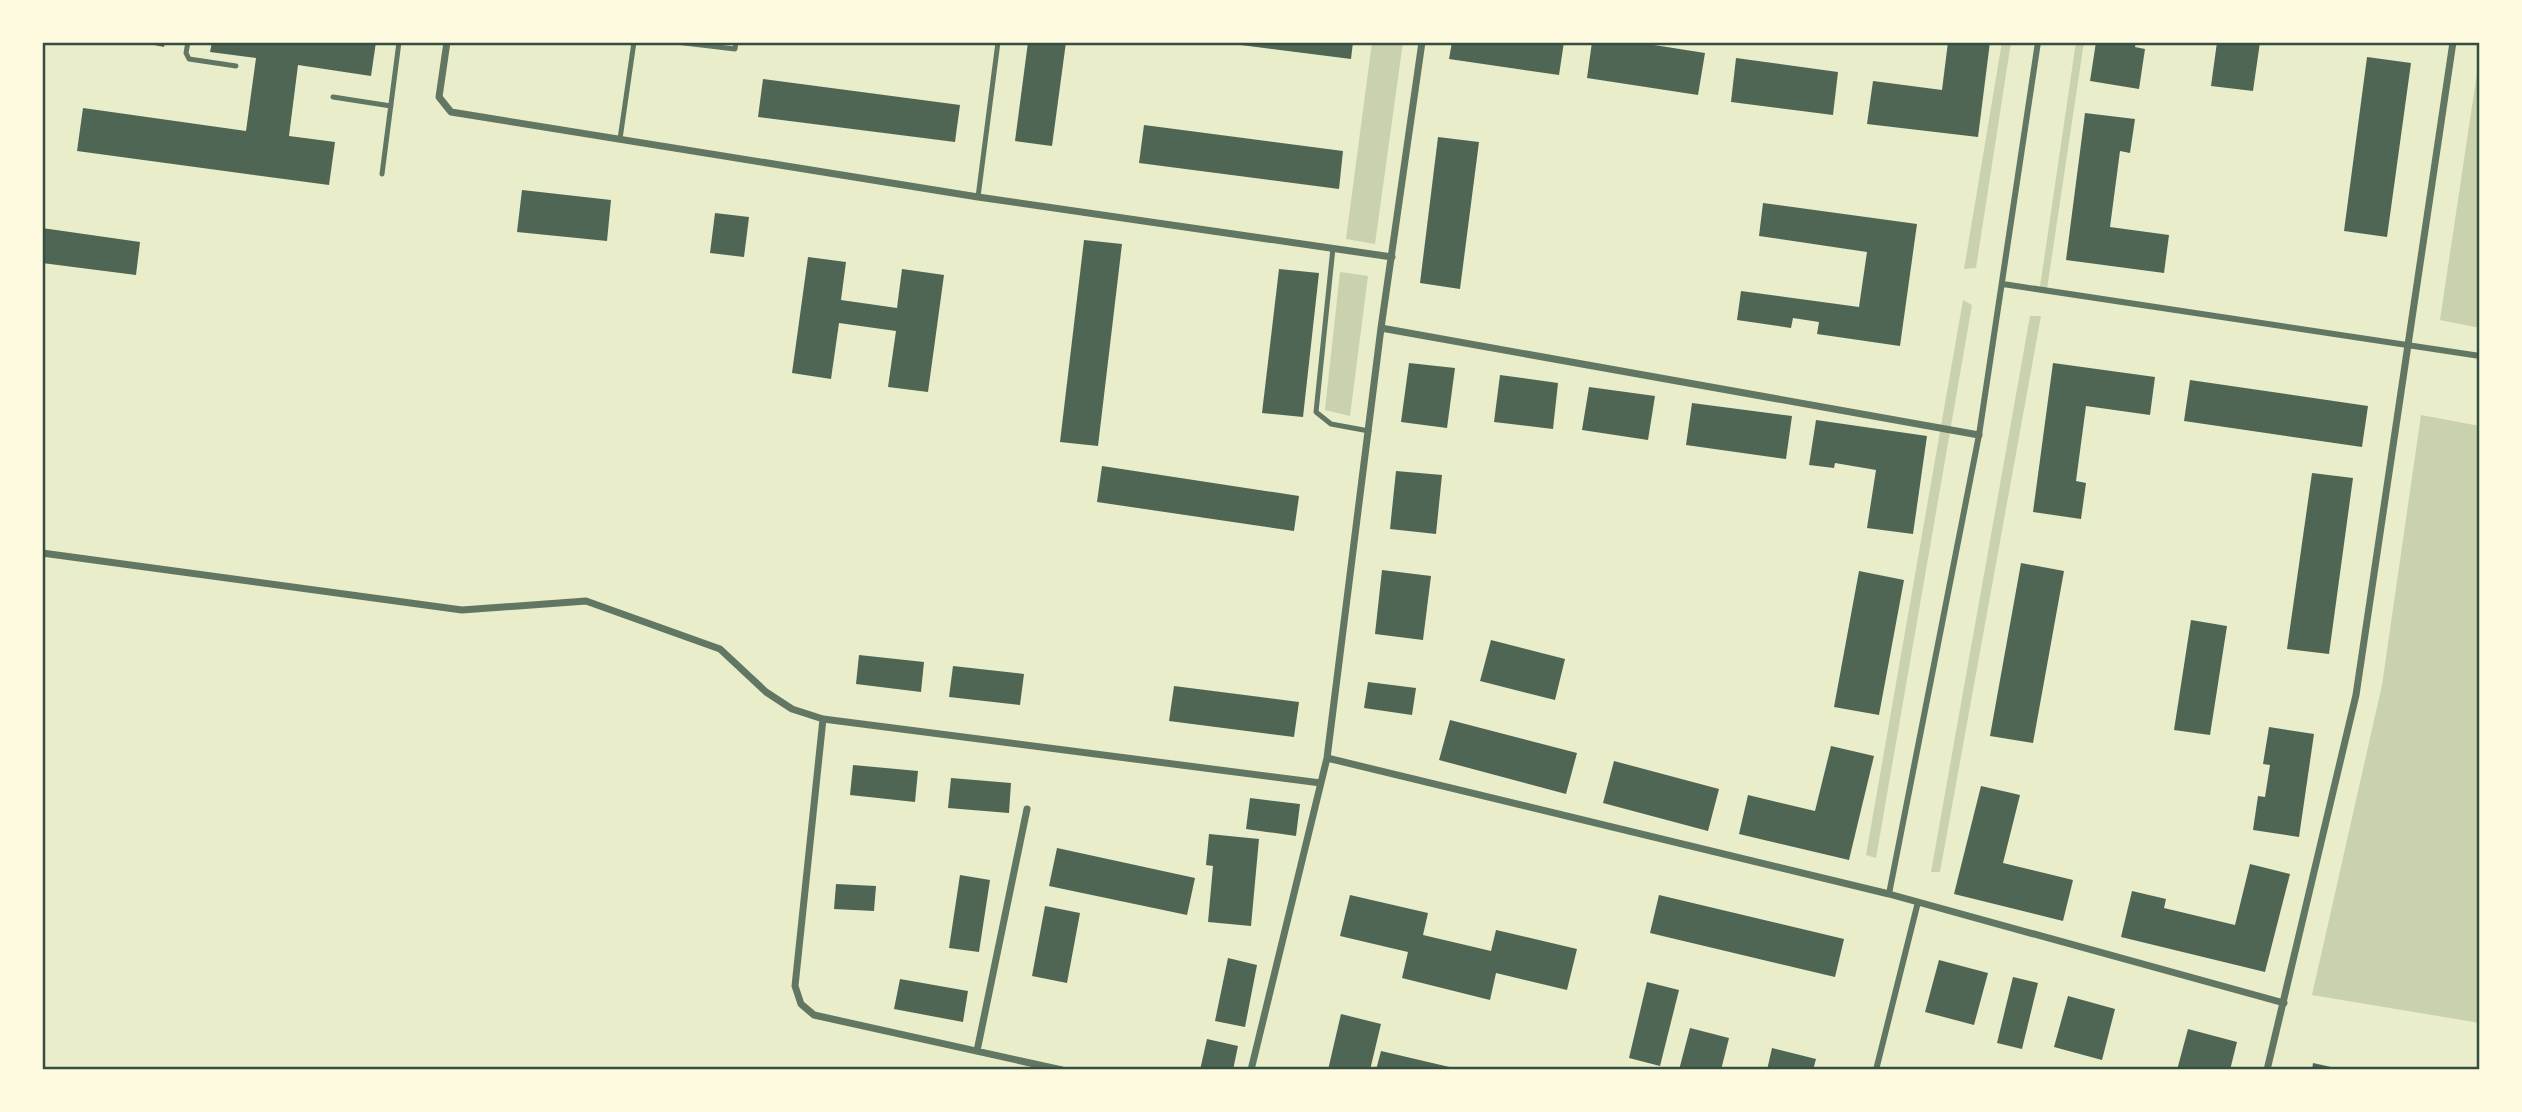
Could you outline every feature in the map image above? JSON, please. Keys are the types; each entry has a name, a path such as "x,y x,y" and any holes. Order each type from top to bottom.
{"street":[{"path":"447,42 439,97 451,112 978,197 1392,257"},
{"path":"1251,1070 1327,758 1381,328 1422,42"},
{"path":"1889,894 1979,435 2038,42"},
{"path":"2267,1070 2356,695 2453,42"},
{"path":"2003,284 2480,356"},
{"path":"1381,328 1979,435"},
{"path":"42,553 462,610 586,601 720,649 766,692 792,709 823,719 1321,783"},
{"path":"823,719 795,986 801,1004 814,1015 1062,1070"},
{"path":"1327,758 1889,894 2284,1003"},
{"path":"977,1051 1027,809"},
{"path":"1876,1070 1918,902"}],"lane":[{"path":"188,42 186,53 189,59 236,66"},
{"path":"382,174 399,42"},
{"path":"620,139 634,42"},
{"path":"676,42 735,49 737,42"},
{"path":"978,197 998,42"},
{"path":"333,97 391,106"},
{"path":"1333,248 1316,412 1331,424 1369,431"}],"green space":[{"path":"1372,42 1403,42 1375,244 1346,239"},
{"path":"2002,42 2011,42 1976,268 1964,269"},
{"path":"2076,42 2084,42 2047,289 2040,287"},
{"path":"2480,53 2480,328 2440,320"},
{"path":"1340,272 1368,276 1350,416 1325,410"},
{"path":"1963,300 1972,305 1876,858 1866,855"},
{"path":"2030,316 2041,316 1940,872 1931,872"},
{"path":"2421,415 2480,426 2480,1023 2312,995 2382,685"}],"building":[{"path":"140,42 165,42 164,47"},
{"path":"212,42 376,42 371,76 298,65 289,136 335,142 329,185 77,151 83,108 246,131 256,58 210,52"},
{"path":"1028,42 1066,42 1052,146 1015,141"},
{"path":"1217,42 1353,42 1351,59"},
{"path":"1452,42 1564,42 1559,75 1449,59"},
{"path":"1592,42 1635,42 1705,53 1698,95 1587,78"},
{"path":"1948,42 1990,42 1978,137 1867,124 1873,81 1942,90"},
{"path":"2096,42 2136,42 2135,47 2145,49 2139,89 2090,81"},
{"path":"2217,42 2260,42 2253,91 2211,86"},
{"path":"2367,57 2411,63 2387,237 2344,231"},
{"path":"1736,58 1838,72 1833,115 1731,102"},
{"path":"763,79 960,105 955,142 758,117"},
{"path":"2085,113 2135,119 2130,153 2120,151 2110,227 2169,235 2164,273 2066,260"},
{"path":"1144,125 1343,151 1339,189 1139,163"},
{"path":"1438,137 1479,142 1460,289 1420,283"},
{"path":"522,190 611,200 607,241 517,232"},
{"path":"1763,203 1917,224 1900,346 1817,334 1819,322 1793,318 1791,328 1737,320 1741,291 1859,307 1867,252 1759,236"},
{"path":"715,213 749,217 744,257 710,253"},
{"path":"42,228 140,242 136,275 42,263"},
{"path":"1084,240 1122,244 1098,446 1060,442"},
{"path":"808,257 846,262 841,300 897,308 902,269 944,275 928,392 888,387 896,331 839,323 831,379 792,373"},
{"path":"1279,269 1319,273 1303,417 1262,413"},
{"path":"1409,363 1455,368 1447,428 1401,422"},
{"path":"2053,363 2155,377 2150,415 2086,406 2076,481 2086,483 2081,519 2033,512"},
{"path":"1500,375 1558,383 1553,429 1494,422"},
{"path":"2190,380 2368,406 2362,447 2184,421"},
{"path":"1589,387 1655,396 1648,440 1582,430"},
{"path":"1692,403 1792,416 1786,459 1686,445"},
{"path":"1816,420 1927,436 1913,534 1867,528 1876,470 1835,463 1834,468 1809,465"},
{"path":"1102,466 1299,496 1294,531 1097,502"},
{"path":"1396,471 1442,475 1436,534 1390,529"},
{"path":"2312,473 2353,478 2329,654 2287,649"},
{"path":"2021,563 2064,571 2033,743 1990,736"},
{"path":"1382,570 1431,576 1423,640 1375,634"},
{"path":"1859,571 1904,580 1879,715 1834,707"},
{"path":"2191,620 2227,626 2210,735 2174,730"},
{"path":"1491,640 1565,659 1555,700 1480,681"},
{"path":"859,655 924,662 921,692 856,684"},
{"path":"953,666 1024,674 1020,705 949,697"},
{"path":"1368,682 1416,688 1412,715 1364,708"},
{"path":"1174,686 1299,702 1294,737 1169,721"},
{"path":"1450,720 1577,753 1566,794 1439,760"},
{"path":"2269,727 2314,734 2299,837 2253,830 2258,796 2265,797 2270,765 2263,764"},
{"path":"1831,746 1874,756 1849,860 1739,834 1748,795 1815,811"},
{"path":"1614,761 1719,789 1708,831 1603,803"},
{"path":"853,765 918,771 915,802 850,795"},
{"path":"951,778 1011,783 1009,813 948,808"},
{"path":"1981,786 2020,795 2003,863 2073,880 2063,921 1954,894"},
{"path":"1250,798 1300,804 1296,836 1246,829"},
{"path":"1209,834 1259,839 1251,926 1208,922 1213,866 1206,865"},
{"path":"1057,848 1195,878 1187,915 1049,886"},
{"path":"2250,864 2290,874 2265,972 2121,937 2132,891 2166,899 2164,908 2235,925"},
{"path":"960,875 990,880 979,952 949,948"},
{"path":"836,884 876,886 874,911 834,909"},
{"path":"1350,895 1428,913 1423,935 1491,951 1496,930 1577,949 1567,990 1496,973 1490,1000 1402,978 1408,952 1340,936"},
{"path":"1659,895 1844,939 1835,977 1650,933"},
{"path":"1045,906 1080,913 1067,983 1032,976"},
{"path":"1228,958 1257,965 1245,1027 1215,1021"},
{"path":"1939,960 1988,973 1974,1025 1925,1012"},
{"path":"2013,977 2038,983 2022,1049 1997,1043"},
{"path":"900,979 968,991 963,1022 894,1009"},
{"path":"1647,982 1679,990 1660,1066 1629,1058"},
{"path":"2068,996 2115,1009 2102,1060 2054,1047"},
{"path":"1341,1014 1381,1024 1370,1070 1328,1070"},
{"path":"1690,1028 1729,1038 1721,1070 1679,1070"},
{"path":"2188,1029 2237,1042 2230,1070 2177,1070"},
{"path":"1207,1039 1238,1046 1233,1070 1200,1070"},
{"path":"1772,1048 1816,1059 1813,1070 1767,1070"},
{"path":"1381,1051 1458,1069 1376,1070"},
{"path":"2313,1063 2340,1069 2340,1070 2312,1070"}]}
